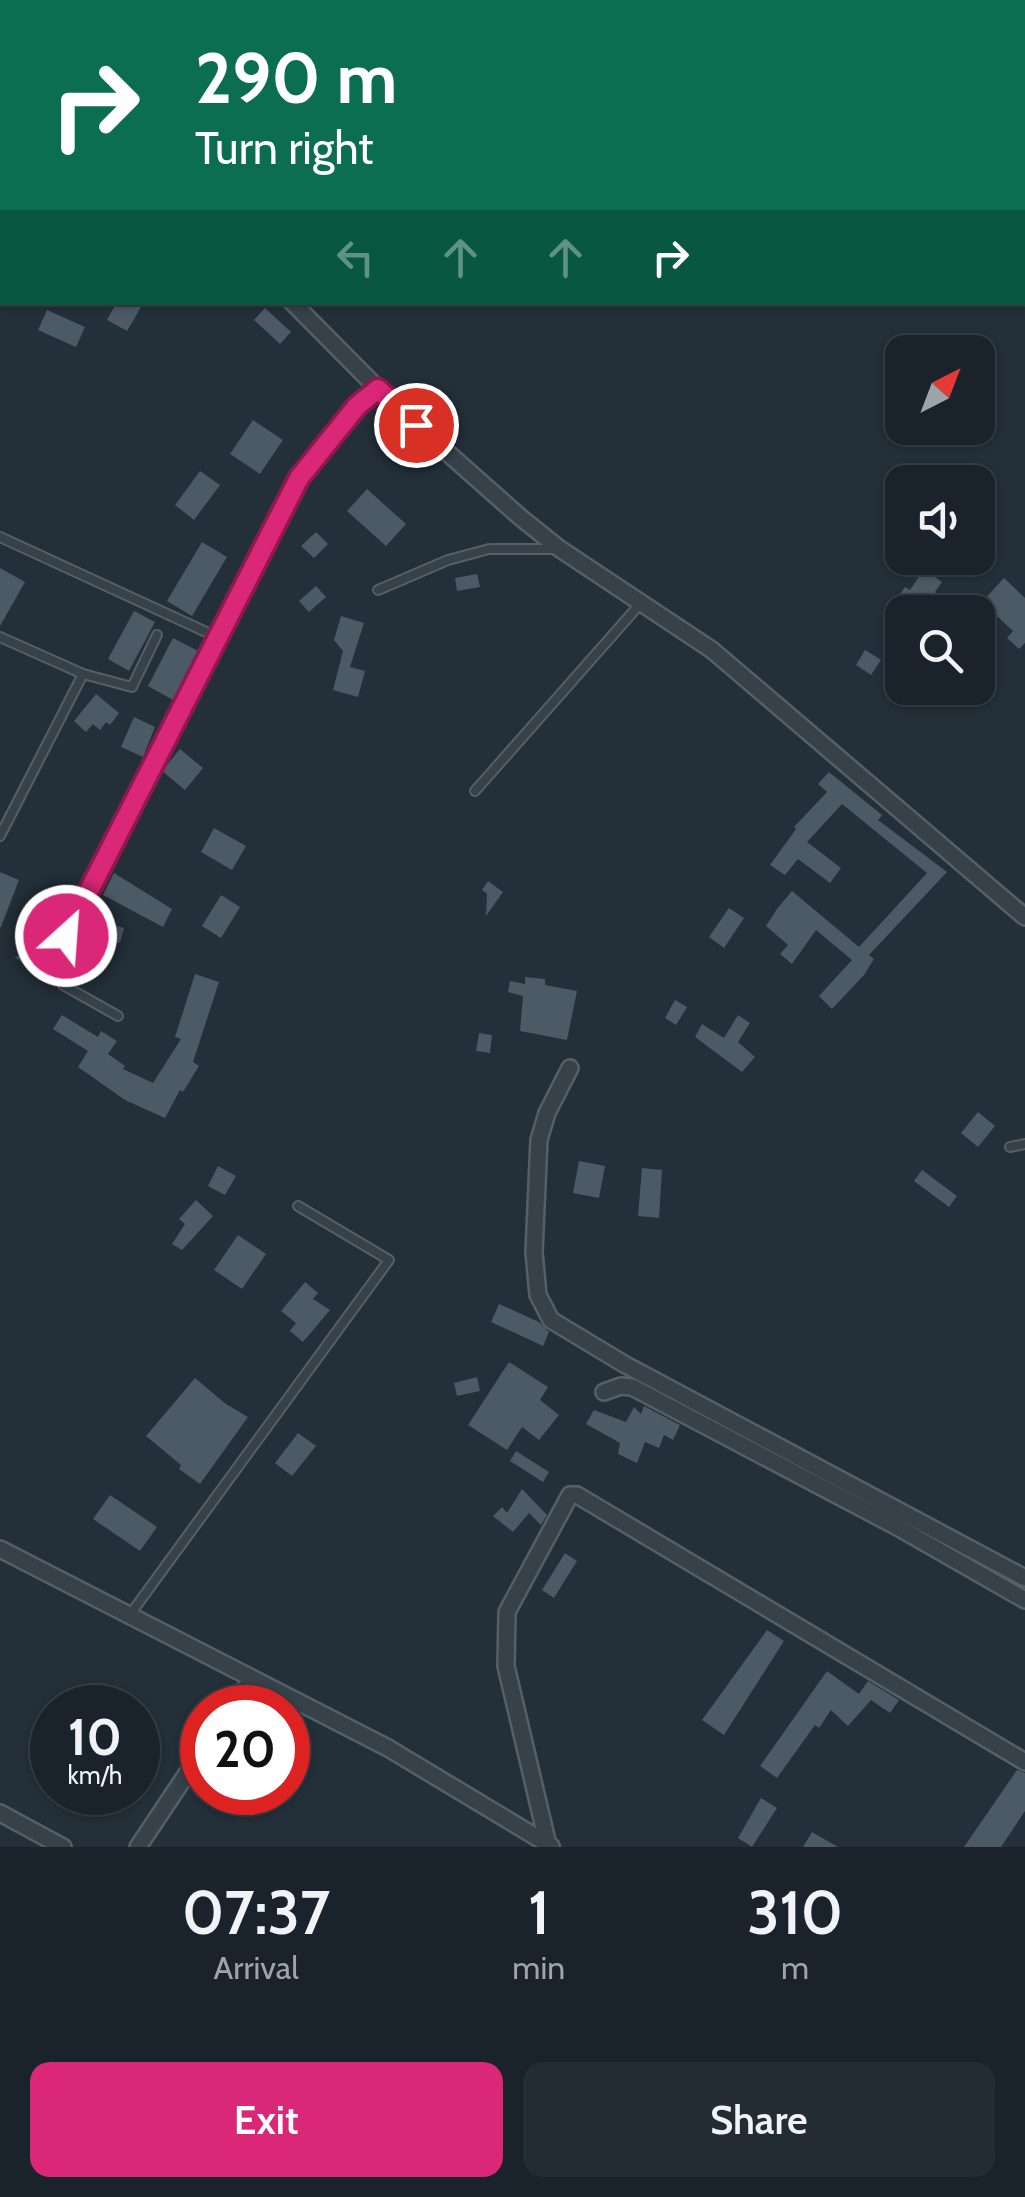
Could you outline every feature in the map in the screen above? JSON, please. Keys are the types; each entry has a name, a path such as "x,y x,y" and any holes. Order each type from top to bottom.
{"street":[{"path":"295,305 474,478 560,549 712,650 1025,917"},
{"path":"570,1068 547,1112 539,1140 534,1252 538,1295 551,1320 624,1364 1025,1578"},
{"path":"604,1392 620,1386 632,1388 901,1529 1025,1600"},
{"path":"550,1846 506,1666 504,1639 507,1612 570,1495 577,1495 1025,1762"},
{"path":"0,1549 388,1748 550,1846"},
{"path":"247,1685 252,1678"},
{"path":"138,1847 180,1784"},
{"path":"0,1814 64,1847"}],"lane":[{"path":"118,1016 63,984 53,963 299,478 357,406 378,389"},
{"path":"0,537 218,637"},
{"path":"378,590 448,560 489,549 560,549"},
{"path":"475,791 641,604"},
{"path":"0,637 83,674 132,687 157,635"},
{"path":"0,836 83,674"},
{"path":"1010,1147 1025,1144"},
{"path":"129,1616 389,1260 298,1206"}],"building":[{"path":"115,305 142,305 127,331 107,320"},
{"path":"265,308 291,332 280,344 254,320"},
{"path":"47,310 85,327 76,347 38,330"},
{"path":"253,420 283,440 260,474 230,454"},
{"path":"200,471 220,485 194,520 175,505"},
{"path":"367,489 406,524 386,546 347,511"},
{"path":"316,532 328,544 314,558 301,546"},
{"path":"202,542 227,557 192,616 167,601"},
{"path":"0,568 25,582 0,626"},
{"path":"477,574 480,587 457,591 455,578"},
{"path":"920,575 932,575 942,582 935,592 939,595 899,595 905,587 910,590"},
{"path":"1004,578 1025,598 1025,643 1019,649 1007,638 1013,631 995,614 995,595 988,595"},
{"path":"316,586 326,597 309,612 299,601"},
{"path":"134,611 155,622 129,671 108,659"},
{"path":"341,616 364,623 350,667 365,671 358,697 333,690 343,651 334,640"},
{"path":"173,638 200,652 173,700 148,686"},
{"path":"865,650 881,660 871,675 856,665"},
{"path":"96,694 119,713 110,725 106,722 100,730 93,724 86,732 74,721"},
{"path":"134,717 155,727 143,757 121,747"},
{"path":"180,749 203,768 185,790 162,771"},
{"path":"829,772 882,815 878,820 947,872 869,955 874,959 864,975 832,1009 819,996 852,960 816,930 792,964 780,954 788,945 766,926 777,909 792,891 859,947 927,873 842,804 807,842 841,868 830,883 798,859 785,875 770,865 794,827 827,792 818,784"},
{"path":"214,828 246,846 232,870 201,852"},
{"path":"0,872 19,880 1,927 0,927"},
{"path":"114,873 172,909 163,927 103,895"},
{"path":"488,881 503,892 486,916 487,894 482,890"},
{"path":"49,893 67,903 45,945 50,948 34,970 14,957 42,920 36,917"},
{"path":"221,895 240,907 221,938 202,926"},
{"path":"729,908 744,918 724,948 709,937"},
{"path":"92,918 124,928 120,943 99,937 88,967 72,961 77,946 83,948"},
{"path":"195,974 219,982 193,1062 199,1066 165,1118 125,1100 78,1067 88,1051 53,1029 62,1015 98,1037 101,1031 117,1041 108,1054 125,1066 123,1069 153,1083 181,1039 175,1037"},
{"path":"525,977 545,979 545,985 577,991 567,1040 520,1031 523,996 508,992 510,981 525,984"},
{"path":"675,1000 687,1007 676,1025 665,1018"},
{"path":"738,1015 750,1023 738,1042 755,1057 742,1072 695,1037 702,1024 724,1038"},
{"path":"479,1033 492,1035 490,1053 476,1051"},
{"path":"978,1112 995,1126 978,1147 961,1133"},
{"path":"579,1161 605,1166 599,1198 573,1193"},
{"path":"218,1166 236,1176 225,1195 208,1186"},
{"path":"642,1168 662,1170 659,1218 638,1216"},
{"path":"922,1170 957,1196 949,1207 914,1181"},
{"path":"196,1200 213,1216 182,1250 172,1244 185,1224 179,1219"},
{"path":"238,1235 266,1254 242,1289 214,1270"},
{"path":"305,1282 318,1293 313,1299 330,1310 303,1342 290,1331 296,1323 281,1311"},
{"path":"499,1304 539,1322 549,1332 543,1346 491,1322"},
{"path":"509,1362 548,1387 540,1400 559,1415 539,1440 522,1427 507,1450 468,1425"},
{"path":"477,1377 480,1391 457,1396 454,1383"},
{"path":"195,1378 248,1417 200,1484 146,1436"},
{"path":"644,1406 680,1425 673,1440 664,1435 659,1448 645,1442 637,1463 618,1454 620,1443 586,1424 594,1410 626,1422 634,1407 641,1414"},
{"path":"298,1433 316,1446 292,1476 275,1463"},
{"path":"516,1451 549,1472 543,1482 510,1461"},
{"path":"522,1489 547,1515 541,1525 529,1513 513,1532 493,1516 502,1507 507,1513"},
{"path":"110,1495 157,1527 140,1551 93,1519"},
{"path":"565,1553 577,1561 554,1598 542,1590"},
{"path":"767,1630 784,1641 724,1735 702,1720"},
{"path":"827,1671 859,1694 868,1681 899,1700 890,1713 871,1700 848,1726 831,1710 819,1728 815,1725 777,1778 760,1766"},
{"path":"1017,1770 1025,1773 1025,1811 1001,1847 964,1847"},
{"path":"761,1798 777,1808 752,1847 738,1838"},
{"path":"812,1832 838,1847 803,1847"}],"route":[{"path":"66,936 299,478 357,406 378,389 416,425"}]}
